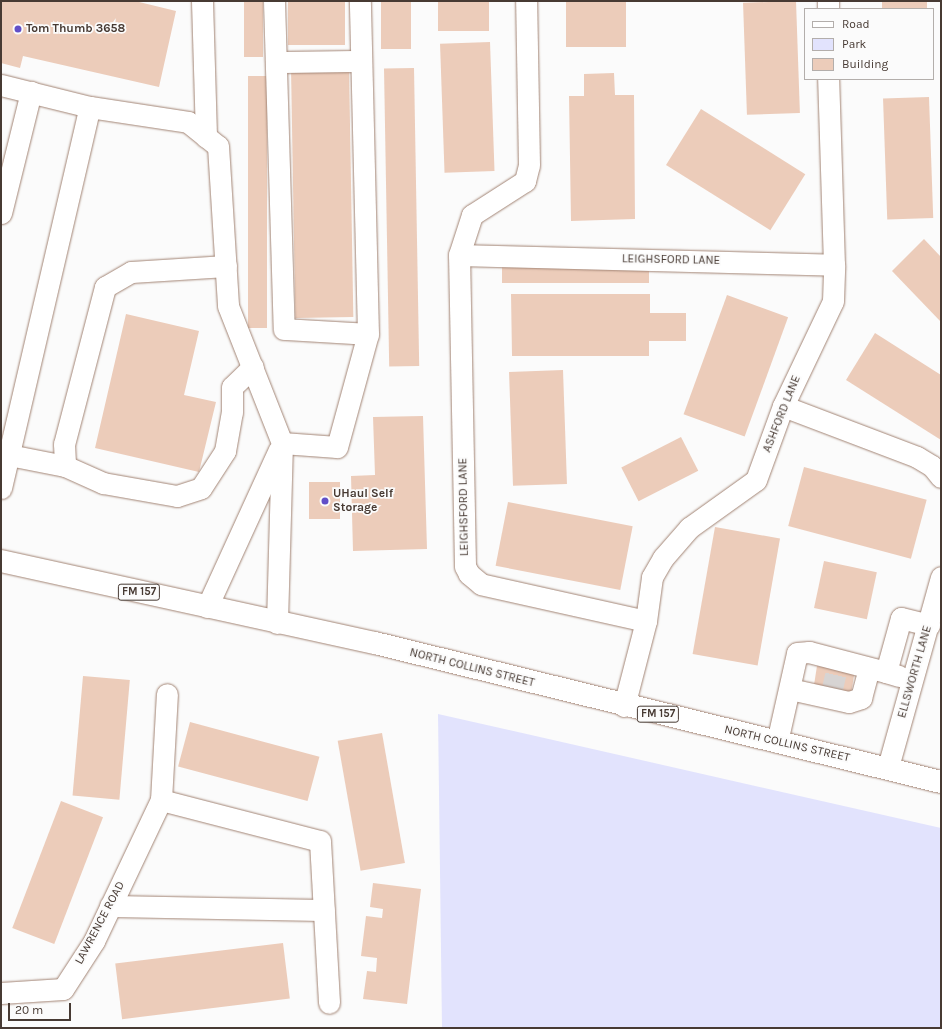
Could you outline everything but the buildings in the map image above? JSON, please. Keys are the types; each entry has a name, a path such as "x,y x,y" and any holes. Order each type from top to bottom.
{"main road":[{"name":"NORTH COLLINS STREET","path":"1,561 383,645 624,706 941,780"}],"lane":[{"path":"202,1 206,136"},
{"path":"274,1 284,330 368,334"},
{"path":"282,443 337,447 368,334 360,1"},
{"name":"LEIGHSFORD LANE","path":"526,1 529,165 525,181 472,216 459,255 465,566 469,574 481,584 646,621"},
{"path":"276,62 361,61"},
{"name":"ASHFORD LANE","path":"624,706 646,621 652,577 663,558 689,528 756,480 783,406 833,301 834,265 828,80"},
{"path":"1,85 90,107 188,122 218,146 228,306 254,367 282,443 278,622"},
{"path":"1,213 30,92"},
{"path":"1,488 90,107"},
{"name":"LEIGHSFORD LANE","path":"459,255 834,265"},
{"path":"65,466 64,444 105,286 131,272 226,266"},
{"path":"9,455 65,466 103,483 177,496 201,488 224,451 232,412 232,387 254,367"},
{"path":"783,406 917,457 932,466 941,477"},
{"path":"207,607 282,443"},
{"name":"ELLSWORTH LANE","path":"888,768 929,625 941,577"},
{"path":"790,689 849,702 861,698 878,670 901,618 929,625"},
{"path":"777,742 797,653 809,652 838,665 878,670 913,680"},
{"path":"166,694 161,800 320,841 329,1003"},
{"name":"LAWRENCE ROAD","path":"1,993 63,989 94,940 161,800"},
{"path":"110,906 324,910"}],"green space":[{"path":"438,714 941,828 941,1028 442,1028"}],"tunnel":[{"path":"831,695 837,669"}],"place":[{"name":"Tom Thumb 3658","path":"18,29"},
{"name":"UHaul Self Storage","path":"325,501"}]}
